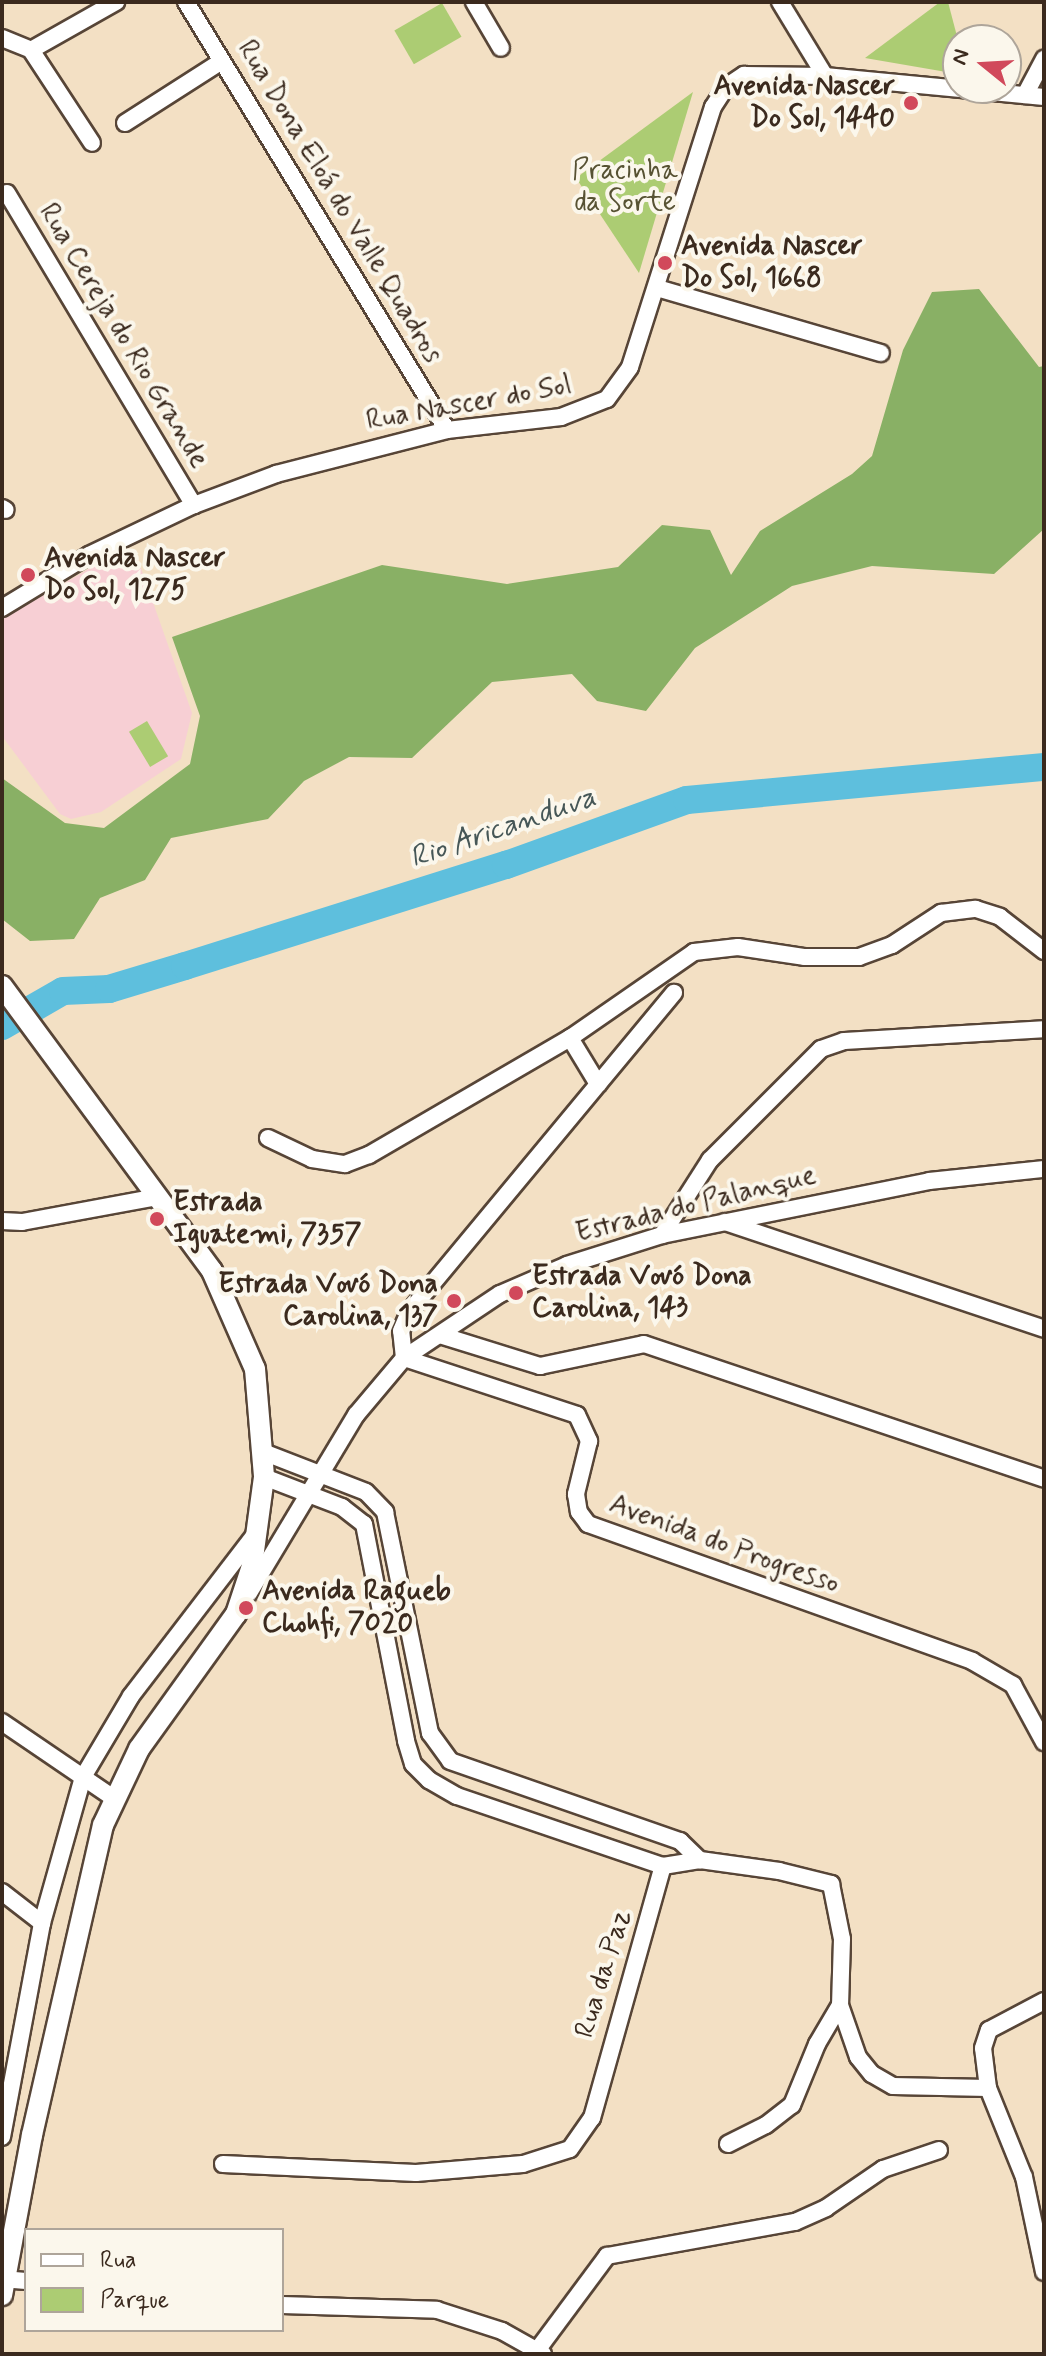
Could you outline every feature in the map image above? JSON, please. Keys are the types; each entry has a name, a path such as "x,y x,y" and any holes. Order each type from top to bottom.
{"main road":[{"path":"3,2284 72,1951 112,1797 139,1749 236,1614 259,1530 264,1477 255,1369 246,1342 212,1271 6,992"}],"street":[{"path":"31,50 116,2"},
{"name":"Rua Dona Eloá do Valle Quadros","path":"186,2 447,430"},
{"path":"474,2 501,48"},
{"path":"780,2 825,76"},
{"path":"2,38 31,50 92,143"},
{"path":"1025,95 1044,59"},
{"path":"125,123 222,61"},
{"name":"Rua Nascer do Sol","path":"2,608 89,555 194,505 310,462 447,430 561,417 607,399 630,367 713,107 726,87 757,73 825,76 1044,97"},
{"name":"Rua Cereja do Rio Grande","path":"7,193 194,505"},
{"path":"657,288 881,353"},
{"path":"268,1138 302,1156 345,1164 570,1038 694,952 738,947 805,957 859,957 892,945 941,913 976,909 1000,917 1044,951"},
{"path":"404,1358 401,1331 409,1312 674,993"},
{"path":"662,1235 710,1160 821,1049 844,1041 1044,1029"},
{"path":"570,1038 598,1084"},
{"name":"Estrada do Palanque","path":"236,1614 319,1470 404,1358 532,1279 662,1235 724,1221 929,1181 1044,1169"},
{"path":"2,1221 22,1222 157,1197"},
{"path":"724,1221 1044,1329"},
{"path":"440,1335 540,1366 644,1344 1044,1479"},
{"name":"Avenida do Progresso","path":"404,1358 577,1415 589,1441 576,1494 588,1524 972,1661 1013,1685 1044,1742"},
{"path":"263,1452 319,1470 366,1492 385,1512 430,1733 450,1761 680,1841 700,1860"},
{"path":"264,1477 309,1492 353,1514 369,1536 406,1741 420,1774 457,1796 663,1866 700,1860 795,1874 835,1889 842,1939 840,2005 858,2057 882,2082 909,2089 988,2088"},
{"path":"2,2137 9,2047 83,1777 131,1696 259,1530"},
{"path":"2,1722 112,1797"},
{"name":"Rua da Paz","path":"223,2164 359,2174 523,2164 576,2144 592,2118 594,2098 663,1866"},
{"path":"2,1892 42,1923"},
{"path":"1044,2001 989,2030 983,2048 988,2088 1024,2177 1044,2272"},
{"path":"728,2144 766,2125 792,2105 817,2044 840,2005"},
{"path":"284,2305 437,2310 502,2331 540,2352 607,2256 795,2222 826,2208 883,2169 939,2150"},
{"path":"3,2284 24,2281"}],"shaded area":[{"path":"137,557 192,713 181,759 101,812 71,819 60,814 2,736 2,619 94,566 113,558 119,566"}],"green space":[{"path":"940,2 948,2 954,24 942,24 942,71 865,58"},
{"path":"442,3 462,37 414,64 394,30"},
{"name":"Pracinha da Sorte","path":"693,92 639,273 576,178"},
{"path":"979,289 1039,367 1044,366 1044,529 994,574 872,566 792,586 695,648 646,711 597,701 572,674 492,682 412,758 349,757 304,781 268,819 171,838 145,880 100,898 74,939 30,941 2,919 2,778 65,823 104,828 190,764 200,716 172,637 382,565 507,584 618,567 662,525 710,530 731,575 760,531 852,474 872,456 903,350 932,292"},
{"path":"147,721 168,756 150,767 129,732"}],"waterway":[{"name":"Rio Aricanduva","path":"2,1026 63,991 109,989 185,966 506,865 687,800 1044,767"}],"place":[{"name":"Avenida Nascer Do Sol, 1440","path":"911,103"},
{"name":"Avenida Nascer Do Sol, 1668","path":"665,263"},
{"name":"Avenida Nascer Do Sol, 1275","path":"28,575"},
{"name":"Estrada Iguatemi, 7357","path":"157,1219"},
{"name":"Estrada Vovó Dona Carolina, 143","path":"516,1293"},
{"name":"Estrada Vovó Dona Carolina, 137","path":"454,1301"},
{"name":"Avenida Ragueb Chohfi, 7020","path":"246,1608"}]}
